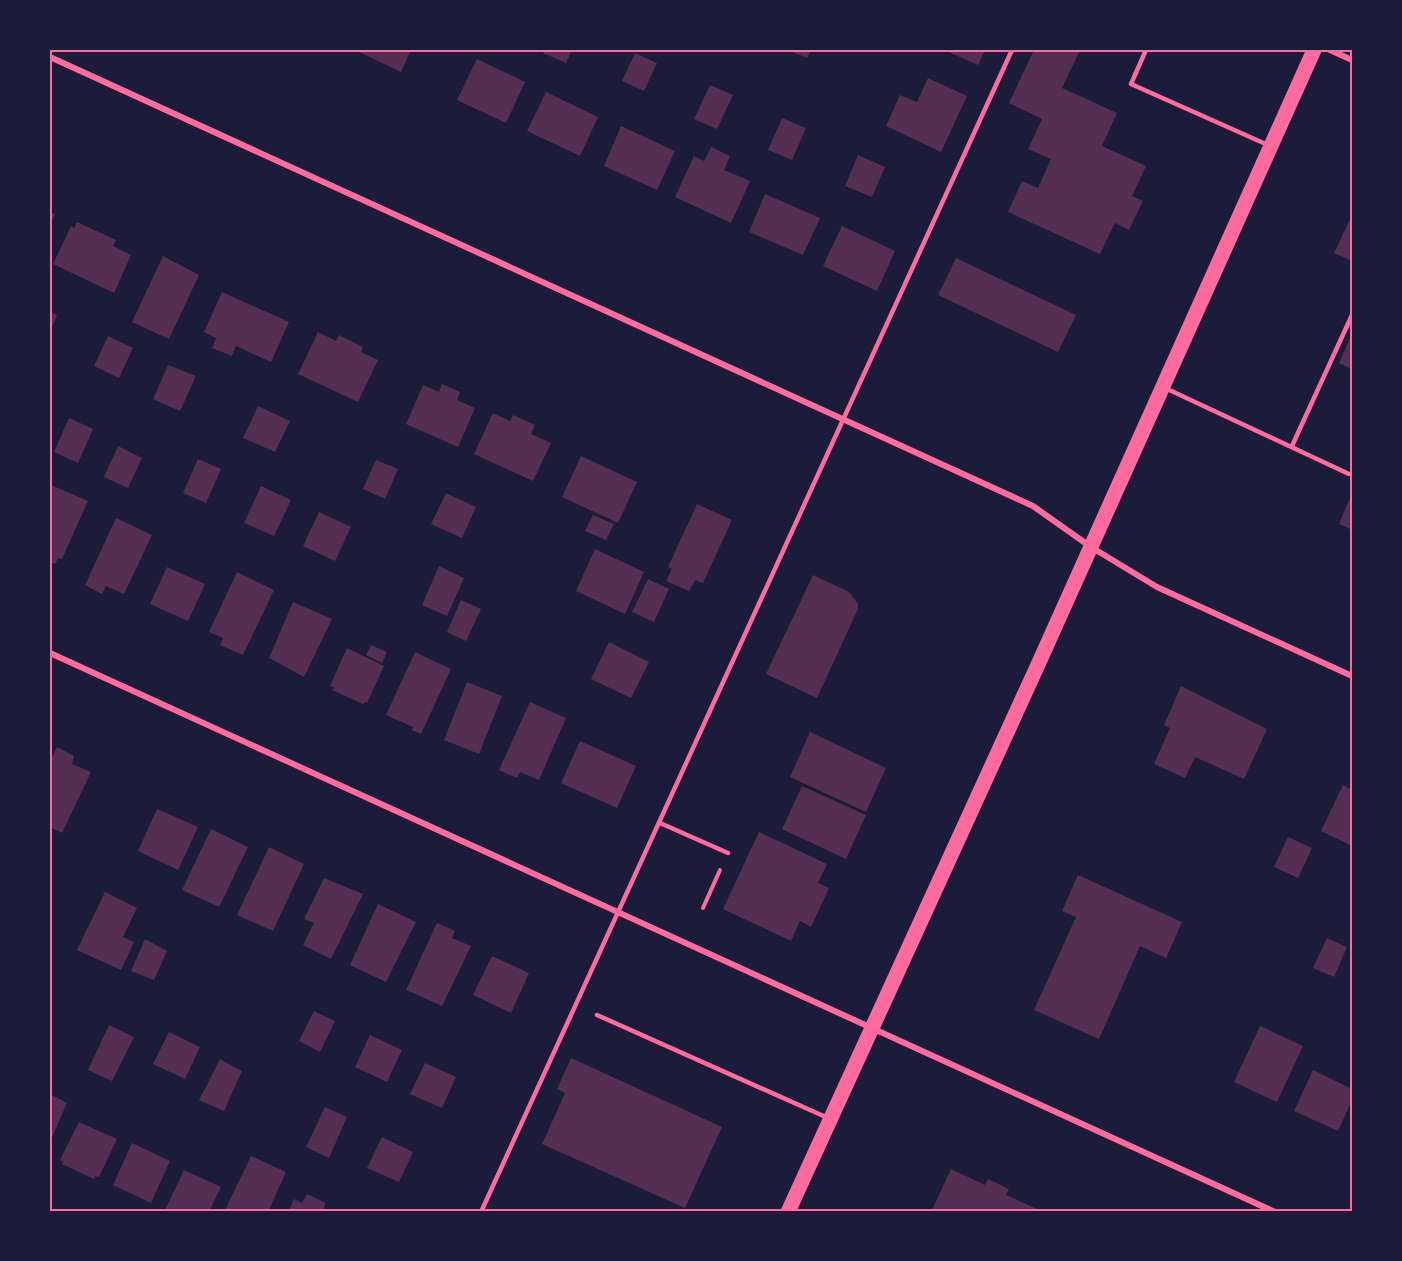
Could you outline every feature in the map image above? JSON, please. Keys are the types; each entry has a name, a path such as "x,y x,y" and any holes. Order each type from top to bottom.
{"main road":[{"path":"788,1212 1091,547 1314,50"}],"street":[{"path":"1330,50 1353,60"},
{"path":"50,57 1033,506 1091,547 1158,587 1353,675"},
{"path":"50,653 1275,1212"}],"lane":[{"path":"481,1212 845,420 1012,50"},
{"path":"1146,50 1131,84 1271,146"},
{"path":"1292,446 1353,315"},
{"path":"1163,387 1349,474"},
{"path":"660,823 728,853"},
{"path":"597,1015 830,1119"}],"path":[{"path":"704,908 728,853"}],"building":[{"path":"355,50 411,50 401,72"},
{"path":"545,50 572,50 566,63 543,53"},
{"path":"788,50 811,50 807,58"},
{"path":"944,50 985,50 978,65"},
{"path":"1034,50 1080,50 1062,88 1117,113 1102,146 1146,166 1132,196 1143,201 1129,230 1115,223 1100,254 1008,212 1022,181 1038,188 1051,159 1028,149 1042,119 1009,103"},
{"path":"635,53 657,63 644,91 622,81"},
{"path":"477,59 525,82 506,123 457,100"},
{"path":"928,78 967,96 941,152 886,126 900,95 917,102"},
{"path":"710,85 733,95 717,129 694,119"},
{"path":"546,92 598,117 580,156 527,131"},
{"path":"782,118 806,128 792,160 768,150"},
{"path":"621,126 675,151 657,190 604,166"},
{"path":"711,147 730,156 724,170 750,181 731,223 675,197 694,156 704,161"},
{"path":"858,155 885,167 872,197 845,186"},
{"path":"765,194 820,218 803,255 749,232"},
{"path":"50,212 55,214 50,225"},
{"path":"1352,215 1352,261 1334,253"},
{"path":"77,222 116,240 113,246 131,255 114,293 53,264 71,226 74,228"},
{"path":"842,226 895,251 877,291 823,266"},
{"path":"163,256 199,275 169,339 132,322"},
{"path":"956,258 1076,315 1058,352 938,295"},
{"path":"222,292 289,322 271,362 236,346 232,356 212,348 216,338 204,332"},
{"path":"50,312 57,315 50,332"},
{"path":"318,332 336,341 339,335 363,347 361,352 378,360 358,402 298,374"},
{"path":"1352,333 1352,369 1339,363"},
{"path":"108,336 133,348 119,378 94,366"},
{"path":"168,365 196,376 180,411 153,399"},
{"path":"442,384 460,392 457,400 475,408 458,447 406,424 423,385 439,392"},
{"path":"258,406 290,421 275,452 243,438"},
{"path":"493,413 510,421 513,415 535,425 531,434 551,443 533,481 474,454"},
{"path":"69,418 93,429 78,463 54,452"},
{"path":"118,446 142,458 128,488 104,477"},
{"path":"581,456 637,482 618,523 562,497"},
{"path":"198,459 221,469 206,503 183,493"},
{"path":"376,460 398,469 385,499 363,489"},
{"path":"51,485 88,501 62,559 58,558 55,564 50,562"},
{"path":"261,486 291,500 274,536 244,523"},
{"path":"446,493 476,507 462,538 431,524"},
{"path":"1352,493 1352,530 1339,524"},
{"path":"697,504 732,520 703,583 695,580 689,591 666,581 672,569 668,567"},
{"path":"319,512 351,527 335,561 303,546"},
{"path":"593,515 614,524 606,540 585,531"},
{"path":"116,518 152,535 124,594 106,586 102,594 85,585"},
{"path":"595,549 644,572 625,614 576,591"},
{"path":"439,566 464,578 447,616 422,605"},
{"path":"167,567 205,584 188,621 150,604"},
{"path":"237,572 274,590 243,655 220,645 223,638 209,632"},
{"path":"813,575 849,592 858,604 858,609 817,698 766,674"},
{"path":"648,579 669,589 654,622 632,612"},
{"path":"461,600 481,609 466,641 447,632"},
{"path":"293,602 332,619 304,677 269,658"},
{"path":"609,642 649,662 631,698 591,679"},
{"path":"371,645 387,652 382,663 366,655"},
{"path":"347,648 384,666 367,703 363,704 332,690 334,687 330,686"},
{"path":"415,652 451,669 421,734 412,730 413,727 386,715"},
{"path":"467,682 502,696 479,754 444,740"},
{"path":"1181,686 1267,729 1244,779 1195,757 1185,778 1154,764 1170,728 1164,725"},
{"path":"530,702 566,718 539,780 520,772 517,778 499,770"},
{"path":"810,732 886,768 866,812 790,777"},
{"path":"580,741 636,766 617,808 561,783"},
{"path":"57,747 74,756 72,764 91,772 62,833 50,827 50,762"},
{"path":"1343,785 1352,790 1352,846 1321,831"},
{"path":"802,786 866,815 846,859 782,829"},
{"path":"157,809 198,827 178,870 138,851"},
{"path":"211,829 248,847 219,907 182,890"},
{"path":"759,832 827,864 818,883 829,888 811,927 800,921 791,941 723,909"},
{"path":"1288,837 1312,848 1298,878 1274,867"},
{"path":"269,847 304,864 273,931 237,915"},
{"path":"1078,875 1182,922 1166,958 1140,946 1099,1039 1034,1010 1076,917 1062,911"},
{"path":"324,878 363,894 331,959 303,945 314,923 304,919"},
{"path":"105,892 137,908 123,937 134,942 121,970 77,950"},
{"path":"378,904 416,922 386,982 350,965"},
{"path":"437,923 455,931 452,938 471,946 442,1006 406,990"},
{"path":"1327,938 1347,947 1334,977 1313,968"},
{"path":"145,939 167,951 154,980 131,971"},
{"path":"492,956 529,973 511,1013 473,995"},
{"path":"314,1011 335,1021 320,1052 299,1041"},
{"path":"109,1025 134,1037 112,1081 88,1070"},
{"path":"1260,1026 1303,1046 1277,1102 1234,1082"},
{"path":"169,1032 200,1047 185,1079 153,1064"},
{"path":"370,1035 402,1050 387,1082 355,1067"},
{"path":"571,1058 722,1127 685,1208 542,1144 565,1093 557,1089"},
{"path":"220,1059 242,1071 224,1111 199,1100"},
{"path":"425,1063 456,1077 442,1108 410,1094"},
{"path":"1313,1070 1352,1089 1352,1100 1338,1131 1294,1111"},
{"path":"50,1094 67,1103 50,1142"},
{"path":"325,1107 347,1117 329,1158 306,1147"},
{"path":"79,1122 117,1139 99,1177 95,1176 94,1179 62,1164 60,1160"},
{"path":"382,1137 413,1152 399,1182 367,1168"},
{"path":"132,1143 170,1161 151,1203 113,1185"},
{"path":"251,1156 286,1172 268,1212 224,1212"},
{"path":"951,1169 985,1185 988,1179 1009,1189 1006,1195 1044,1212 935,1212 932,1210"},
{"path":"184,1170 221,1187 209,1212 165,1210"},
{"path":"307,1194 326,1203 322,1212 288,1212 294,1199 302,1203"}]}
